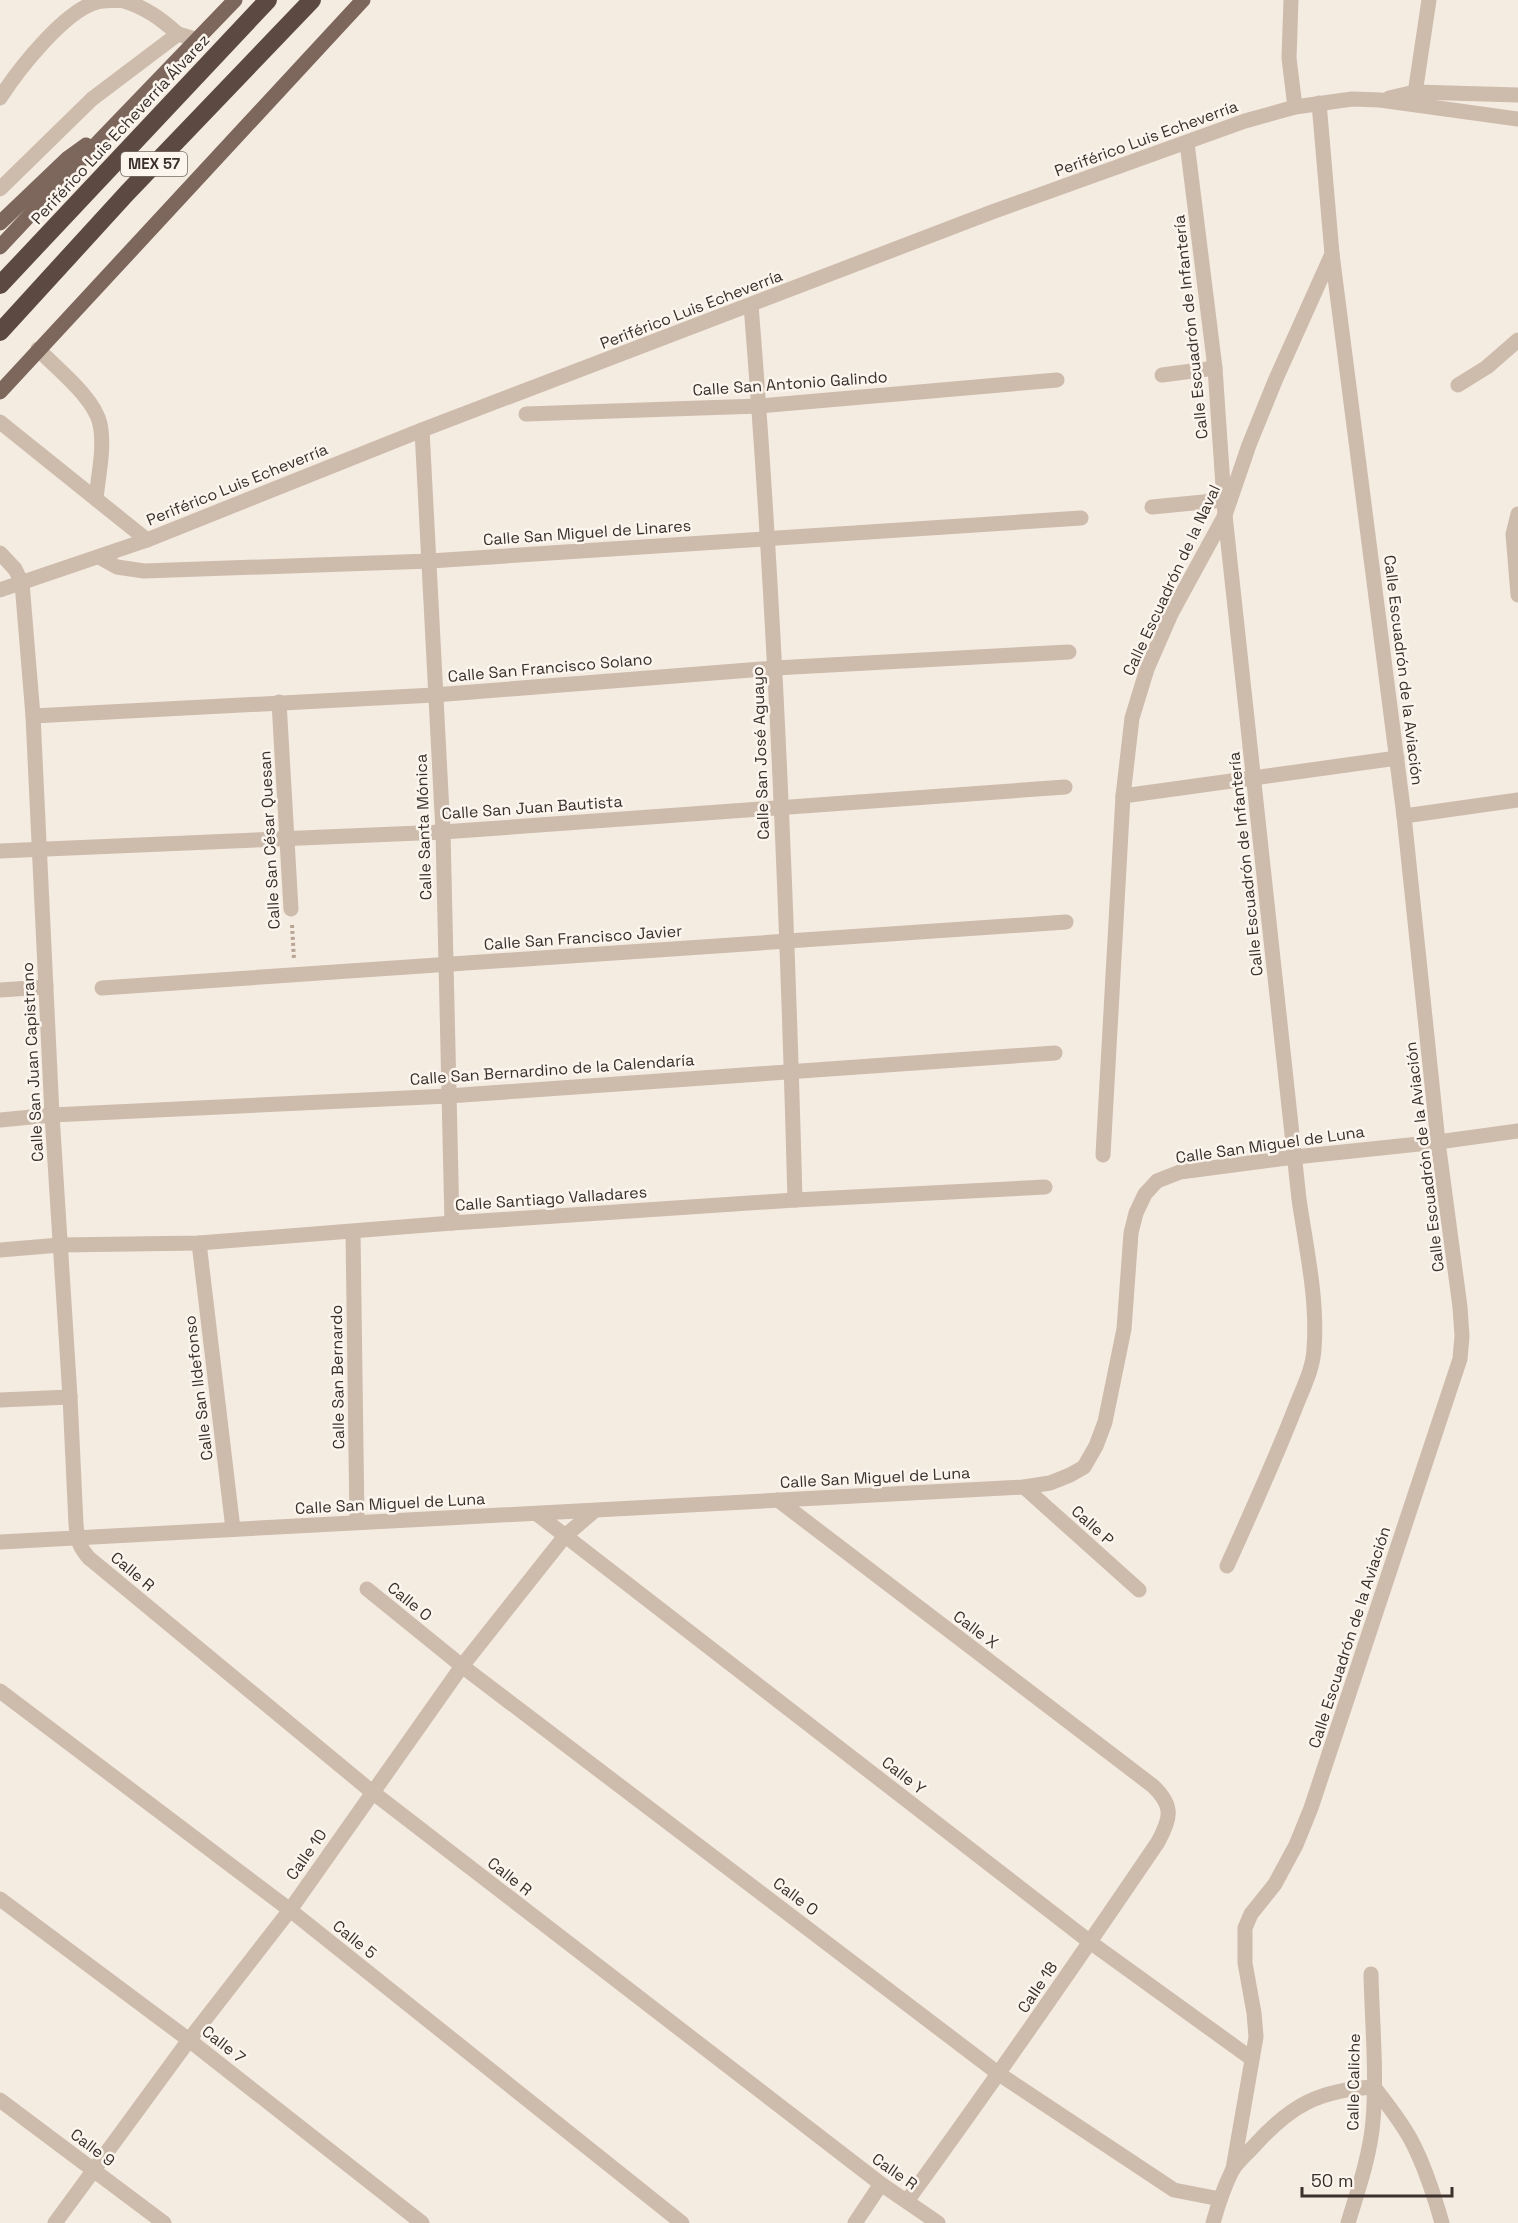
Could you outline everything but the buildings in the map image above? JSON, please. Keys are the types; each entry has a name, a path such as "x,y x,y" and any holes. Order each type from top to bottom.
{"highway":[{"name":"Periférico Luis Echeverría Álvarez","path":"0,285 268,0"},
{"name":"MEX 57","path":"0,332 127,193 312,0"}],"main road":[{"name":"Periférico Luis Echeverría Álvarez","path":"0,247 235,0"},
{"path":"0,392 363,0"},
{"path":"0,223 68,158 102,138"}],"street":[{"path":"0,98 14,76 41,45 73,16 96,3 121,0 139,5 157,15 178,34 198,40"},
{"path":"1291,0 1289,58 1294,107"},
{"path":"1414,99 1429,0"},
{"path":"0,189 92,99 178,34"},
{"name":"Periférico Luis Echeverría","path":"0,590 147,540 422,429 1003,209 1245,121 1294,107 1352,99 1518,95"},
{"name":"Periférico Luis Echeverría","path":"1414,99 1518,119"},
{"name":"Calle Escuadrón de la Aviación","path":"1233,2169 1256,2037 1252,1995 1245,1963 1245,1928 1251,1914 1275,1884 1296,1845 1311,1808 1460,1359 1462,1336 1438,1142 1404,816 1332,254 1319,103"},
{"name":"Calle Escuadrón de Infantería","path":"1187,143 1215,368 1224,507 1299,1199 1312,1292 1314,1351 1311,1369 1287,1431 1227,1566"},
{"name":"Calle Escuadrón de la Naval","path":"1103,1155 1123,796 1132,718 1147,669 1171,614 1224,507 1275,381 1332,254"},
{"name":"Calle San José Aguayo","path":"751,306 775,668 792,1070 795,1200"},
{"path":"1458,385 1487,367 1518,340"},
{"path":"38,349 85,397 98,417 101,440 96,499"},
{"path":"1162,375 1215,368"},
{"name":"Calle San Antonio Galindo","path":"526,414 759,406 1057,380"},
{"path":"0,422 147,540"},
{"name":"Calle Santa Mónica","path":"422,429 430,561 434,694 443,832 452,1223"},
{"path":"1152,507 1224,507"},
{"path":"1518,514 1513,534 1518,595"},
{"name":"Calle San Miguel de Linares","path":"99,557 117,567 144,571 430,561 1081,518"},
{"path":"0,553 15,569 22,583"},
{"name":"Calle San Juan Capistrano","path":"22,583 33,716 52,1115 77,1539"},
{"name":"Calle San Francisco Solano","path":"33,716 434,694 775,668 1069,652"},
{"name":"Calle San César Quesan","path":"279,702 291,909"},
{"path":"1123,796 1397,758"},
{"name":"Calle San Juan Bautista","path":"0,851 443,832 1065,787"},
{"path":"1404,816 1518,800"},
{"name":"Calle San Francisco Javier","path":"102,988 1066,922"},
{"path":"0,990 46,987"},
{"name":"Calle San Bernardino de la Calendaría","path":"0,1120 52,1115 448,1096 1054,1053"},
{"name":"Calle San Miguel de Luna","path":"0,1542 357,1522 593,1512 1024,1487 1050,1483 1084,1467 1096,1446 1105,1422 1124,1329 1131,1233 1136,1213 1145,1194 1157,1181 1180,1172 1518,1131"},
{"name":"Calle Santiago Valladares","path":"0,1250 60,1245 199,1244 452,1223 795,1200 1045,1187"},
{"name":"Calle San Bernardo","path":"353,1232 357,1522"},
{"name":"Calle San Ildefonso","path":"199,1244 233,1529"},
{"path":"0,1400 70,1396"},
{"name":"Calle P","path":"1024,1487 1139,1590"},
{"name":"Calle X","path":"778,1500 1153,1786"},
{"name":"Calle 10","path":"55,2223 189,2040 290,1910 371,1791 462,1666 565,1536 593,1512"},
{"name":"Calle Y","path":"537,1514 1090,1942 1252,2059"},
{"name":"Calle R","path":"77,1539 89,1558 371,1791 881,2184 938,2223"},
{"name":"Calle O","path":"367,1589 462,1666 999,2074 1174,2190 1220,2199"},
{"name":"Calle 5","path":"0,1691 290,1910 682,2223"},
{"name":"Calle 18","path":"907,2201 999,2074 1166,1826 1169,1815 1167,1806 1162,1795 1153,1786"},
{"name":"Calle 7","path":"0,1899 189,2040 422,2223"},
{"name":"Calle Caliche","path":"1348,2223 1368,2156 1373,2122 1371,1974"},
{"path":"1213,2223 1233,2169 1274,2123 1301,2105 1323,2095 1346,2089 1374,2087 1396,2115 1412,2141 1442,2223"},
{"name":"Calle 9","path":"0,2100 164,2223"},
{"path":"855,2223 881,2184"}],"path":[{"name":"Calle San César Quesan","path":"291,909 295,976"}]}
